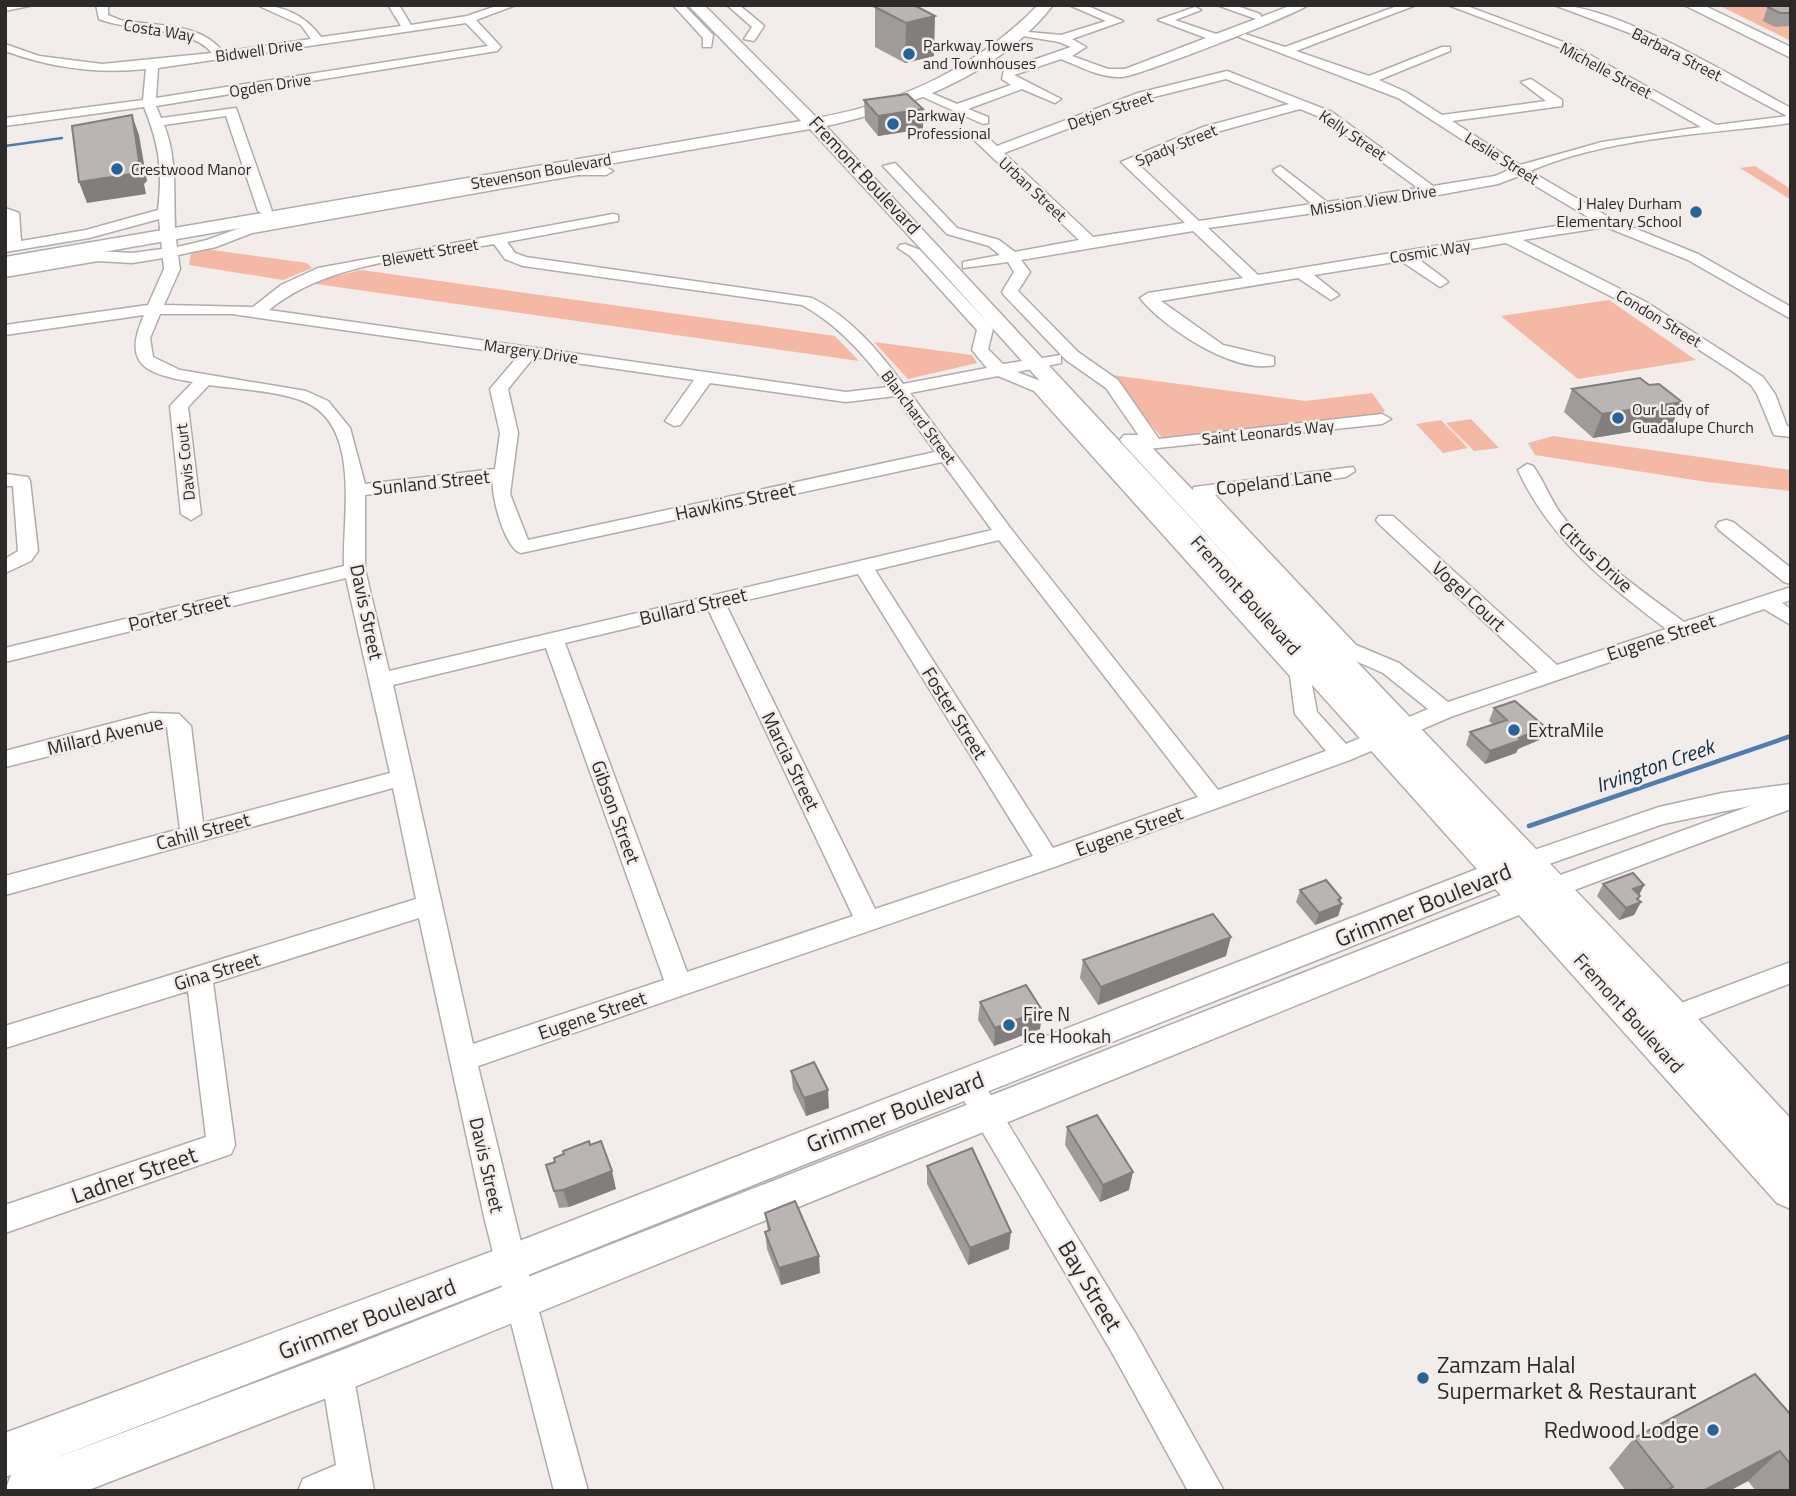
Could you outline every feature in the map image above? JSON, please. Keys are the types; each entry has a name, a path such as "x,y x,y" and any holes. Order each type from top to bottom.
{"main road":[{"name":"Fremont Boulevard","path":"695,5 821,114 1045,361 1527,881 1791,1191"},
{"path":"713,5 790,76"},
{"name":"Stevenson Boulevard","path":"168,232 265,211 821,114 893,90 956,62 1002,32 1026,5"},
{"name":"Stevenson Boulevard","path":"8,253 168,232 821,114 918,92 975,64 1021,33 1046,5"},
{"path":"1691,5 1791,52"},
{"path":"1710,5 1791,44"},
{"name":"Fremont Boulevard","path":"1527,881 1675,1017 1791,1146"},
{"name":"Grimmer Boulevard","path":"5,1455 514,1281 1527,881"},
{"name":"Grimmer Boulevard","path":"27,1491 337,1373 514,1281"}],"street":[{"path":"5,8 29,5"},
{"name":"Costa Way","path":"102,5 103,17 117,24 198,35 215,46 219,55"},
{"path":"262,5 305,23 318,41"},
{"path":"393,5 408,29"},
{"name":"Bidwell Drive","path":"5,47 22,55 79,67 152,65 469,19 511,5"},
{"path":"678,5 709,37 707,45"},
{"path":"1062,39 1117,21 1074,5"},
{"path":"1060,55 1106,73 1126,74 1303,5"},
{"path":"1285,51 1411,5"},
{"name":"Michelle Street","path":"1453,5 1570,48 1716,130"},
{"name":"Barbara Street","path":"1559,5 1639,33 1791,113"},
{"path":"1231,6 1256,16"},
{"path":"736,9 758,27 750,39"},
{"path":"1195,10 1164,20 1219,39"},
{"name":"Ogden Drive","path":"5,122 149,103 494,49 469,19"},
{"path":"1021,33 1062,39 1080,47 1008,73 1008,79 1055,99"},
{"name":"Leslie Street","path":"1245,37 1370,80 1402,95 1518,170 1607,222 1693,257 1791,314"},
{"path":"1370,80 1446,49"},
{"path":"5,60 22,55"},
{"name":"Davis Street","path":"152,65 149,103 163,138 169,172 168,232 172,269 142,338 142,351 146,360 176,374 306,396 325,404 340,421 356,468 358,490 353,570 382,680 401,778 514,1281 571,1491"},
{"name":"Kelly Street","path":"1227,75 1304,104 1327,116 1433,191"},
{"name":"Detjen Street","path":"994,152 1142,96 1227,75"},
{"path":"1441,119 1558,103 1527,82"},
{"path":"956,108 1023,85"},
{"path":"918,92 983,120"},
{"name":"Spady Street","path":"1253,279 1128,162 1208,130 1304,104"},
{"path":"155,123 231,111 265,211"},
{"name":"Mission View Drive","path":"960,267 1090,242 1498,180 1518,170 1598,148 1791,118"},
{"name":"Urban Street","path":"977,135 1090,242"},
{"name":"Fremont Boulevard","path":"890,166 952,231 993,243 1011,256"},
{"path":"1280,170 1326,208"},
{"name":"Stevenson Boulevard","path":"5,272 98,256 132,258 168,232 211,244 248,229 578,171 606,171"},
{"path":"5,212 12,213 8,253"},
{"name":"Blewett Street","path":"258,311 286,288 323,271 613,218"},
{"name":"Cosmic Way","path":"1268,361 1242,360 1217,351 1148,298 1607,222"},
{"name":"Condon Street","path":"1507,238 1640,305 1738,367 1757,382 1766,394 1785,431"},
{"name":"Blanchard Street","path":"498,240 510,256 523,261 806,301 831,314 879,363 1004,533 1214,800"},
{"name":"Fremont Boulevard","path":"905,248 915,253 985,329 980,350 999,370 1040,387 1301,674 1306,714 1342,754"},
{"path":"1403,255 1440,282"},
{"path":"1011,256 1022,272 1010,292 1072,356 1112,384 1154,445"},
{"path":"1300,272 1331,295"},
{"path":"1774,304 1791,302"},
{"name":"Margery Drive","path":"5,330 88,315 153,309 202,307 258,311 846,397 899,390 1045,361"},
{"path":"504,474 509,433 499,388 531,351"},
{"path":"674,421 705,377"},
{"name":"Davis Court","path":"191,514 179,406 205,379"},
{"name":"Saint Leonards Way","path":"1154,445 1382,419"},
{"name":"Hawkins Street","path":"504,474 503,503 521,547 948,455"},
{"name":"Citrus Drive","path":"1527,470 1534,490 1562,530 1621,583 1681,630"},
{"name":"Copeland Lane","path":"1201,491 1346,471"},
{"name":"Sunland Street","path":"358,490 504,474"},
{"path":"5,566 24,557 28,551 13,480"},
{"name":"Fremont Boulevard","path":"1201,491 1349,650 1391,668 1445,711"},
{"name":"Vogel Court","path":"1386,520 1553,673"},
{"path":"1726,526 1791,578"},
{"name":"Bullard Street","path":"382,680 1004,533"},
{"name":"Foster Street","path":"863,566 1048,859"},
{"name":"Porter Street","path":"5,655 353,570"},
{"name":"Eugene Street","path":"463,1059 1048,859 1342,754 1445,711 1791,593"},
{"name":"Marcia Street","path":"714,601 868,921"},
{"path":"1767,602 1791,619"},
{"name":"Gibson Street","path":"553,639 679,985"},
{"name":"Millard Avenue","path":"5,759 151,721 172,719 180,726 192,833"},
{"name":"Cahill Street","path":"5,887 192,833 401,778"},
{"name":"Grimmer Boulevard","path":"1527,881 1659,816 1722,802 1791,792"},
{"name":"Grimmer Boulevard","path":"1527,881 1791,800"},
{"name":"Gina Street","path":"5,1037 429,905"},
{"path":"1675,1017 1791,972"},
{"name":"Ladner Street","path":"5,1219 220,1145 199,976"},
{"name":"Bay Street","path":"978,1100 1207,1491"},
{"path":"315,1491 356,1482 337,1373"}],"shaded area":[{"path":"1718,5 1791,5 1791,41"},
{"path":"1755,166 1791,189 1791,200 1740,168"},
{"path":"205,249 307,263 312,268 283,280 189,265 191,252"},
{"path":"361,270 835,336 859,361 309,283"},
{"path":"1609,300 1696,360 1578,379 1501,316"},
{"path":"874,342 972,355 977,363 908,379"},
{"path":"1112,375 1305,401 1372,393 1385,411 1379,415 1164,440"},
{"path":"1471,419 1499,448 1474,451 1446,423"},
{"path":"1441,420 1468,448 1443,453 1416,424"},
{"path":"1553,436 1791,470 1791,491 1707,482 1535,455 1528,443"}],"building":[{"path":"914,5 935,16 906,23 875,7"},
{"path":"1791,5 1791,13 1780,13 1768,7"},
{"path":"907,94 923,109 878,116 864,100"},
{"path":"132,115 139,160 138,173 79,182 72,126"},
{"path":"1640,378 1649,385 1659,384 1682,402 1602,414 1572,389"},
{"path":"1515,701 1545,727 1519,738 1521,740 1490,751 1470,732 1507,720 1494,708"},
{"path":"1633,873 1644,885 1633,889 1640,896 1637,899 1641,902 1626,908 1603,884"},
{"path":"1326,880 1341,898 1338,900 1342,904 1319,913 1300,890"},
{"path":"1213,914 1231,937 1101,987 1083,960"},
{"path":"1026,985 1042,1010 995,1028 980,1002"},
{"path":"814,1062 828,1090 804,1098 791,1071"},
{"path":"1097,1115 1133,1172 1103,1185 1067,1127"},
{"path":"589,1141 590,1145 601,1141 612,1171 554,1191 546,1165 555,1162 554,1158 564,1154 563,1151"},
{"path":"972,1148 1011,1232 970,1248 927,1166"},
{"path":"795,1201 819,1256 779,1268 765,1232 770,1230 765,1213"},
{"path":"1755,1374 1791,1415 1791,1465 1780,1451 1703,1491 1665,1491 1673,1487 1634,1438"}],"waterway":[{"path":"5,146 62,138"},
{"name":"Irvington Creek","path":"1529,826 1791,736"}],"place":[{"name":"Parkway Towers and Townhouses","path":"909,54"},
{"name":"Parkway Professional","path":"893,124"},
{"name":"Crestwood Manor","path":"117,169"},
{"name":"J Haley Durham Elementary School","path":"1696,212"},
{"name":"Our Lady of Guadalupe Church","path":"1618,418"},
{"name":"ExtraMile","path":"1514,730"},
{"name":"Fire N Ice Hookah","path":"1009,1025"},
{"name":"Zamzam Halal Supermarket & Restaurant","path":"1423,1378"},
{"name":"Redwood Lodge","path":"1713,1430"}]}
